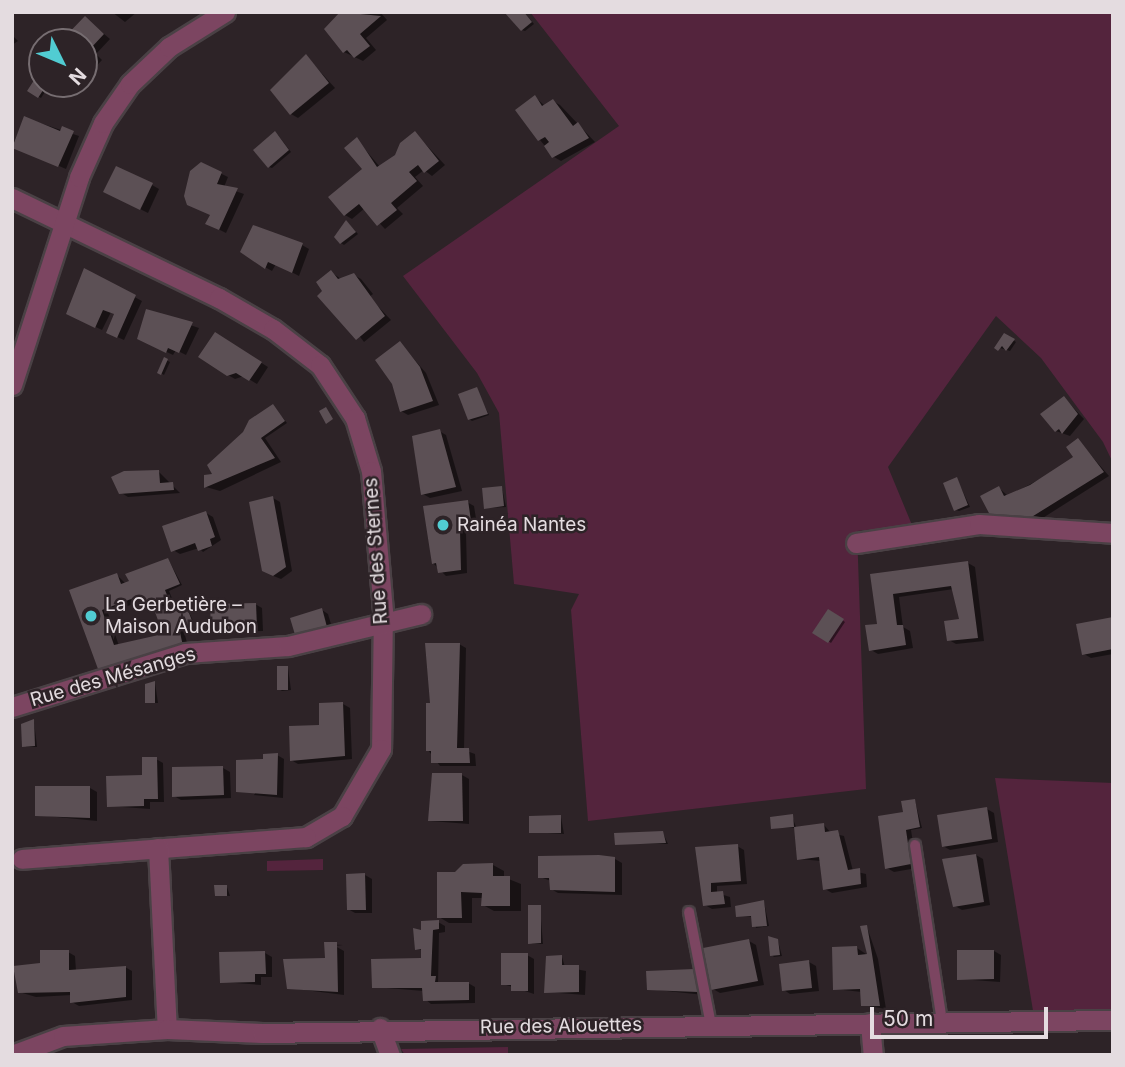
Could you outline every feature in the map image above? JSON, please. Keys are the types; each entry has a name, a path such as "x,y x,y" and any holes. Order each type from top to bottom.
{"street":[{"path":"12,386 89,149 118,100 169,47 225,12"},
{"name":"Rue des Sternes","path":"12,198 65,222 273,329 320,365 339,388 355,418 371,471 383,625 381,748 342,816 306,837 22,859"},
{"path":"856,543 979,524 1113,533"},
{"name":"Rue des Mésanges","path":"12,707 185,653 288,646 421,614"},
{"path":"158,848 167,1029"},
{"name":"Rue des Alouettes","path":"12,1055 63,1036 167,1029 262,1033 380,1028 1113,1020"},
{"path":"870,1023 873,1055"},
{"path":"380,1028 390,1055"}],"lane":[{"path":"915,845 942,1022"},
{"path":"689,912 711,1024"}],"shaded area":[{"path":"530,12 1113,12 1113,463 1103,442 1041,358 996,316 888,467 912,525 857,531 866,789 588,821 571,610 579,594 514,584 499,413 477,373 403,276 619,126"},
{"path":"995,778 1113,783 1113,1022 1035,1023"},
{"path":"323,859 323,870 267,871 267,861"},
{"path":"508,1047 508,1055 405,1055 401,1049"}],"building":[{"path":"340,12 381,16 360,34 370,46 354,58 347,50 343,53 324,29"},
{"path":"504,12 524,12 532,22 521,31"},
{"path":"85,16 98,28 73,28"},
{"path":"98,28 104,34 98,40"},
{"path":"306,54 329,83 290,115 270,90"},
{"path":"535,95 542,106 553,99 573,126 578,122 589,138 552,158 544,146 549,142 545,137 538,141 515,110"},
{"path":"24,116 60,131 62,126 74,131 58,167 12,148"},
{"path":"275,131 289,150 268,168 253,150"},
{"path":"415,131 439,161 424,173 418,165 409,172 417,181 391,203 397,210 377,226 359,204 344,216 328,197 362,169 344,148 357,137 377,167 395,155 400,143"},
{"path":"201,162 222,172 217,184 238,188 219,230 205,224 210,215 187,205 184,196 190,171"},
{"path":"116,166 153,183 140,210 103,192"},
{"path":"346,220 356,232 340,244 334,237"},
{"path":"253,225 303,243 292,273 268,262 265,269 240,252"},
{"path":"84,268 136,295 117,338 106,333 114,314 103,310 95,328 66,314"},
{"path":"331,270 338,279 354,273 385,316 356,340 317,296 322,291 316,282"},
{"path":"146,309 193,322 179,353 168,348 166,353 137,339"},
{"path":"215,332 262,362 249,381 236,373 227,376 198,357"},
{"path":"1004,333 1015,339 1006,351 1002,346 998,351 994,348"},
{"path":"400,341 420,367 433,401 400,412 392,384 375,360"},
{"path":"164,357 168,359 161,375 157,373"},
{"path":"477,387 488,414 468,420 458,394"},
{"path":"1064,396 1078,414 1062,434 1059,429 1055,432 1040,414"},
{"path":"273,404 285,421 261,438 275,458 204,488 204,475 212,474 207,465 243,432 249,420"},
{"path":"326,407 333,419 326,424 319,411"},
{"path":"440,429 456,487 421,495 412,436"},
{"path":"1078,438 1104,472 1030,518 990,515 980,496 999,486 1004,496 1030,485 1073,457 1066,447"},
{"path":"159,470 160,483 173,482 174,490 119,494 111,477 124,471"},
{"path":"957,477 968,505 954,511 943,483"},
{"path":"502,486 504,506 484,509 482,488"},
{"path":"273,496 286,567 273,576 262,571 249,502"},
{"path":"468,500 472,528 460,530 461,570 438,573 436,563 432,564 423,506"},
{"path":"206,511 215,537 210,539 212,546 198,551 195,543 171,552 162,526"},
{"name":"La Gerbetière – Maison Audubon","path":"168,558 180,584 165,590 169,600 142,606 139,596 102,610 114,645 163,634 155,612 185,603 193,623 179,628 183,646 98,669 69,590 117,573 121,584 129,581 125,574"},
{"path":"968,561 978,638 947,641 944,621 959,619 951,586 893,594 897,625 903,625 906,645 869,651 865,625 877,624 870,574"},
{"path":"256,603 257,628 211,630 210,604"},
{"path":"322,608 327,627 296,638 290,618"},
{"path":"828,609 844,619 828,643 812,633"},
{"path":"1113,617 1113,649 1082,655 1076,624"},
{"path":"425,643 460,643 457,748 469,748 470,763 431,763 431,751 426,751 426,703 430,703"},
{"path":"277,666 288,666 288,690 277,690"},
{"path":"155,681 155,703 145,703 145,684"},
{"path":"343,702 345,756 290,761 289,726 319,725 319,703"},
{"path":"34,719 35,746 22,747 21,724"},
{"path":"278,753 277,795 236,792 236,760 263,759 263,754"},
{"path":"142,757 157,757 158,799 144,799 144,806 107,807 106,776 142,775"},
{"path":"223,766 224,795 172,797 172,767"},
{"path":"432,773 462,773 463,821 428,821"},
{"path":"35,786 90,786 90,818 35,816"},
{"path":"915,799 920,827 906,830 911,864 885,869 878,816 903,812 901,801"},
{"path":"987,807 992,839 942,847 937,815"},
{"path":"793,814 794,827 771,829 770,817"},
{"path":"561,815 561,833 529,833 529,816"},
{"path":"824,823 825,832 838,830 848,870 860,868 861,884 823,890 819,857 797,860 794,827"},
{"path":"663,831 666,843 615,845 614,833"},
{"path":"738,844 741,881 711,883 711,892 723,891 725,904 703,906 695,847"},
{"path":"976,854 984,902 953,907 942,859"},
{"path":"538,856 615,857 615,892 550,890 549,878 538,878"},
{"path":"493,863 493,876 510,876 510,906 481,906 482,893 461,892 462,918 437,918 437,872 455,872 463,864"},
{"path":"365,873 366,910 347,910 346,874"},
{"path":"214,885 227,885 227,896 215,896"},
{"path":"764,900 767,926 752,927 751,916 736,917 735,906"},
{"path":"528,905 541,905 541,943 528,944"},
{"path":"439,920 439,929 433,930 431,976 436,976 435,982 469,982 469,1000 423,1001 422,988 372,988 371,959 421,958 421,949 415,950 413,928 421,930 421,921"},
{"path":"867,925 880,1006 861,1006 860,989 833,990 832,947 857,946 858,955 867,954 860,926"},
{"path":"768,936 778,939 780,955 770,956"},
{"path":"749,939 758,981 711,990 703,948"},
{"path":"324,942 337,942 338,992 287,989 283,959 325,958"},
{"path":"40,950 69,950 69,970 126,966 126,997 70,1003 70,992 18,993 13,966 40,963"},
{"path":"957,950 994,950 994,979 957,980"},
{"path":"265,951 266,974 255,974 255,982 220,983 219,952"},
{"path":"501,953 528,953 528,991 511,991 511,985 501,985"},
{"path":"562,955 562,965 579,965 579,992 544,993 546,956"},
{"path":"809,960 812,988 782,991 779,964"},
{"path":"694,969 698,992 647,990 646,971"}],"place":[{"name":"Rainéa Nantes","path":"443,525"},
{"name":"La Gerbetière – Maison Audubon","path":"91,616"}]}
